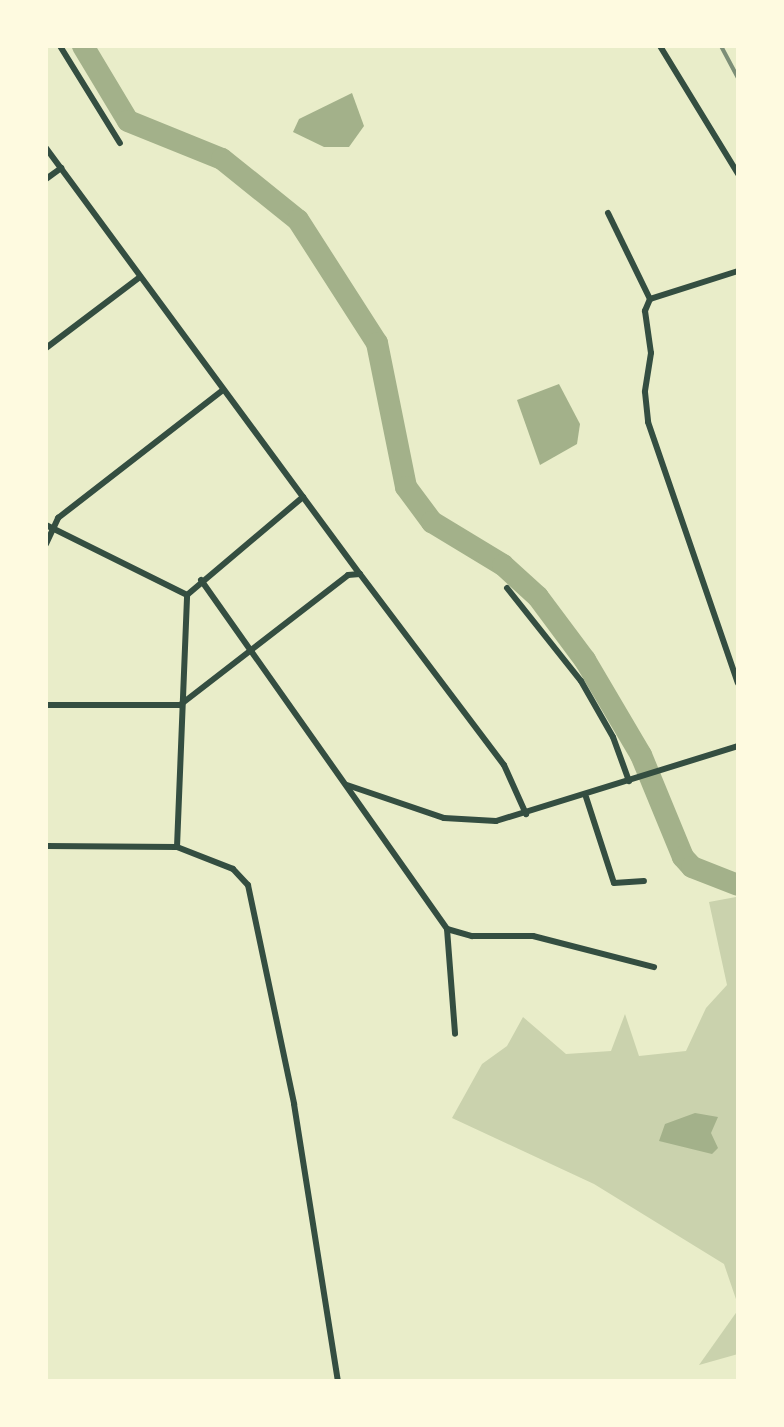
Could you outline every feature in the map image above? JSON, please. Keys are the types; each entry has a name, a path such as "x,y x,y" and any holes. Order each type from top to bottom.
{"street":[{"path":"60,46 120,143"},
{"path":"660,46 738,174"},
{"path":"46,148 504,765 526,814"},
{"path":"46,179 61,168"},
{"path":"608,213 650,299 645,311 651,353 645,392 648,422 738,683"},
{"path":"650,299 738,271"},
{"path":"46,348 140,277"},
{"path":"46,544 48,526 223,390"},
{"path":"177,847 180,705 187,595 201,580 291,512 303,497"},
{"path":"48,526 187,595"},
{"path":"46,705 180,705 348,575 360,574"},
{"path":"201,580 447,929 455,1034"},
{"path":"507,588 581,681 613,737 629,781"},
{"path":"345,784 391,803 466,822 526,814 738,746"},
{"path":"586,797 614,883 644,881"},
{"path":"46,846 177,847 233,869 255,901 338,1381"},
{"path":"447,929 472,936 564,942 654,967"}],"shaded area":[{"path":"352,93 364,126 349,147 324,147 293,132 299,119"},
{"path":"559,384 580,424 577,444 540,465 517,400"},
{"path":"736,897 738,1305 724,1264 594,1184 452,1118 482,1064 507,1046 523,1017 566,1054 611,1051 625,1014 639,1056 686,1051 706,1008 727,985 709,902"},
{"path":"695,1113 718,1117 711,1133 718,1148 712,1154 659,1141 665,1124"},
{"path":"738,1310 738,1354 699,1365"}],"waterway":[{"path":"83,46 128,121 222,159 298,220 377,343 406,487 432,522 503,565 538,597 585,660 641,755 683,857 692,867 738,885"}],"railway":[{"path":"721,46 738,78"}]}
